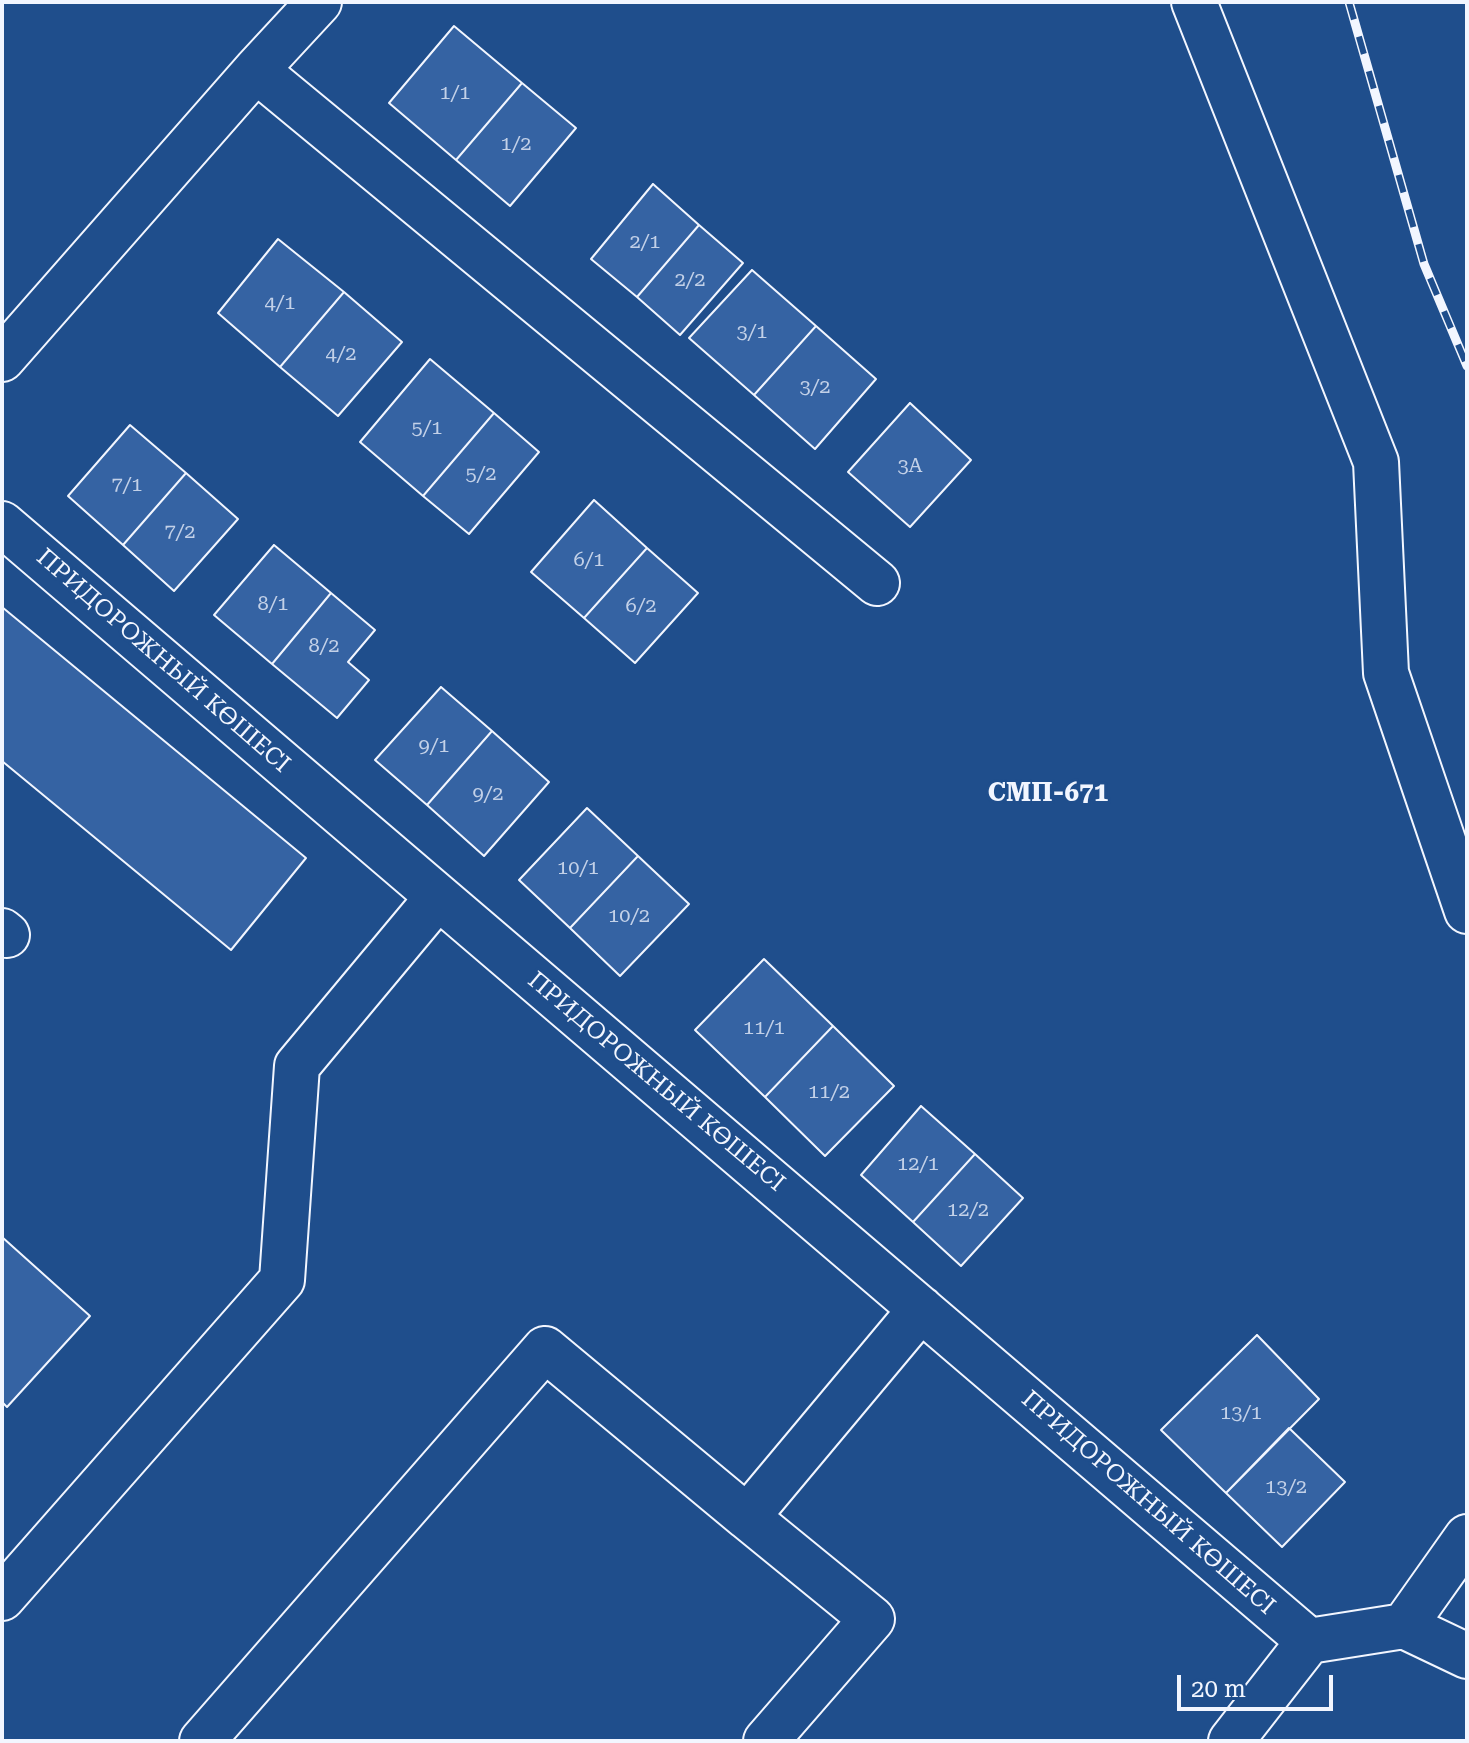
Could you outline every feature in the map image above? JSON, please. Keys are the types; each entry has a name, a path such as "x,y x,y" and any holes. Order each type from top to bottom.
{"street":[{"path":"2,359 319,2"},
{"path":"1194,2 1376,462 1386,673 1467,911"},
{"path":"256,70 877,583"},
{"name":"ПРИДОРОЖНЫЙ КӨШЕСІ","path":"2,524 1309,1641"},
{"path":"2,1598 282,1280 297,1066 438,897"},
{"path":"747,1517 921,1309"},
{"path":"202,1741 545,1349 872,1619 766,1741"},
{"path":"1404,1626 1467,1537"},
{"path":"1231,1741 1309,1641 1404,1626 1467,1656"}],"building":[{"path":"454,26 522,83 456,160 389,103"},
{"path":"522,83 576,128 510,206 456,160"},
{"path":"653,184 699,225 637,297 591,259"},
{"path":"699,225 743,263 680,335 637,297"},
{"path":"278,239 344,292 280,367 218,313"},
{"path":"752,270 816,326 754,395 689,338"},
{"path":"344,292 402,342 338,416 280,367"},
{"path":"816,326 876,379 815,449 754,395"},
{"path":"430,359 494,413 423,496 360,442"},
{"path":"910,403 971,460 910,527 848,472"},
{"path":"494,413 539,452 469,534 423,496"},
{"path":"130,425 186,473 123,545 68,496"},
{"path":"186,473 238,519 174,591 123,545"},
{"path":"594,500 647,548 584,618 531,572"},
{"path":"274,545 331,593 272,664 214,615"},
{"path":"647,548 698,593 635,663 584,618"},
{"path":"331,593 375,630 348,662 369,680 337,718 272,664"},
{"path":"2,607 306,858 231,950 2,761"},
{"path":"441,687 492,731 427,805 375,760"},
{"path":"492,731 549,782 484,856 427,805"},
{"path":"587,808 638,856 570,928 519,880"},
{"path":"638,856 689,904 620,976 570,928"},
{"path":"764,959 833,1026 765,1097 695,1030"},
{"path":"833,1026 894,1086 825,1156 765,1097"},
{"path":"921,1106 975,1154 913,1222 861,1175"},
{"path":"975,1154 1023,1198 961,1266 913,1222"},
{"path":"2,1237 90,1316 7,1407 2,1402"},
{"path":"1257,1335 1319,1399 1226,1493 1161,1430"},
{"path":"1289,1428 1345,1482 1282,1547 1226,1493"}],"railway":[{"path":"1349,2 1424,264 1467,366"}],"district":[{"name":"СМП-671","path":"1048,793"}]}
